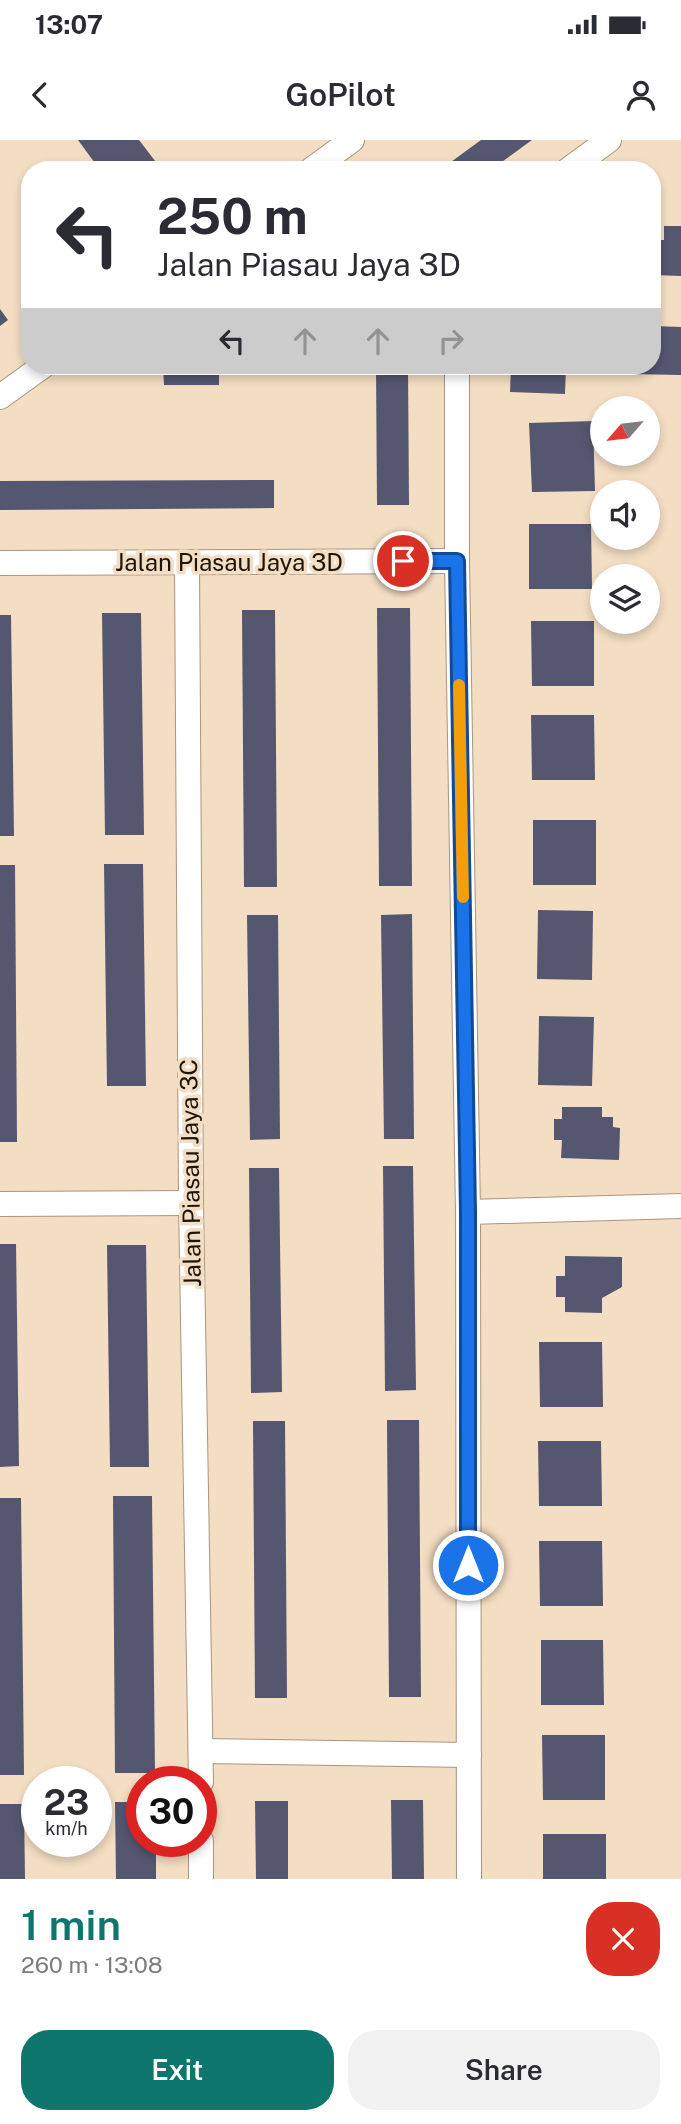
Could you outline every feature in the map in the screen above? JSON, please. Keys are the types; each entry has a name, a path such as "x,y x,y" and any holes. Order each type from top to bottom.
{"street":[{"path":"323,161 352,140"},
{"path":"580,161 609,140"},
{"path":"0,397 31,375"},
{"path":"457,375 457,561 468,1212 470,1879"},
{"name":"Jalan Piasau Jaya 3D","path":"0,563 457,561"},
{"name":"Jalan Piasau Jaya 3C","path":"187,564 191,1203 201,1766"},
{"path":"0,1204 191,1203"},
{"path":"468,1212 681,1206"},
{"path":"201,1751 468,1755"},
{"path":"201,1857 201,1879"}],"building":[{"path":"78,140 139,140 155,161 93,161"},
{"path":"481,140 532,140 503,161 452,161"},
{"path":"664,226 681,226 681,276 661,275 661,240 664,240"},
{"path":"0,309 8,320 0,326"},
{"path":"661,326 681,327 681,375 661,375"},
{"path":"163,375 219,375 219,385 164,385"},
{"path":"376,375 408,375 409,505 377,505"},
{"path":"511,375 566,375 565,394 510,392"},
{"path":"590,421 590,466 594,466 595,480 590,480 590,491 532,492 529,423"},
{"path":"274,480 274,508 0,510 0,481"},
{"path":"529,524 590,524 590,589 529,589"},
{"path":"377,608 410,608 412,886 379,886"},
{"path":"242,610 275,610 277,887 244,887"},
{"path":"102,613 141,613 144,835 105,835"},
{"path":"0,615 11,615 14,836 0,836"},
{"path":"531,621 590,621 590,634 594,634 594,686 532,686"},
{"path":"531,715 594,715 595,780 532,780"},
{"path":"533,820 596,820 596,885 533,885"},
{"path":"104,864 143,864 146,1086 107,1086"},
{"path":"0,865 15,865 17,1142 0,1142"},
{"path":"538,910 593,911 592,980 537,979"},
{"path":"412,914 414,1139 384,1139 381,915"},
{"path":"247,915 278,915 280,1139 250,1140"},
{"path":"539,1016 594,1017 592,1086 538,1085"},
{"path":"562,1107 602,1107 602,1117 613,1117 613,1127 620,1128 619,1160 561,1158 562,1140 554,1140 554,1119 562,1119"},
{"path":"383,1166 413,1166 416,1390 385,1391"},
{"path":"249,1168 279,1168 282,1392 251,1393"},
{"path":"0,1244 16,1244 19,1466 0,1467"},
{"path":"107,1245 146,1245 149,1467 110,1467"},
{"path":"565,1256 622,1257 622,1287 602,1298 602,1313 565,1312 565,1297 556,1297 556,1276 565,1276"},
{"path":"539,1342 602,1342 603,1407 540,1407"},
{"path":"387,1420 419,1420 421,1697 389,1697"},
{"path":"253,1421 285,1421 287,1698 255,1698"},
{"path":"538,1441 601,1441 602,1506 539,1506"},
{"path":"113,1496 152,1496 155,1766 126,1766 126,1773 115,1773"},
{"path":"0,1498 21,1498 24,1766 21,1766 21,1775 0,1775"},
{"path":"539,1541 602,1541 603,1606 540,1606"},
{"path":"541,1640 603,1640 604,1705 541,1705"},
{"path":"542,1735 605,1735 605,1800 543,1800"},
{"path":"391,1800 423,1800 424,1879 392,1879"},
{"path":"255,1801 288,1801 288,1879 256,1879"},
{"path":"115,1802 126,1802 126,1857 156,1857 156,1879 116,1879"},
{"path":"0,1804 21,1804 21,1857 25,1857 25,1879 0,1879"},
{"path":"543,1834 606,1834 606,1879 543,1879"}],"slow traffic":[{"path":"459,685 463,897"}],"route":[{"path":"403,561 457,561 468,1212 468,1565"}]}
